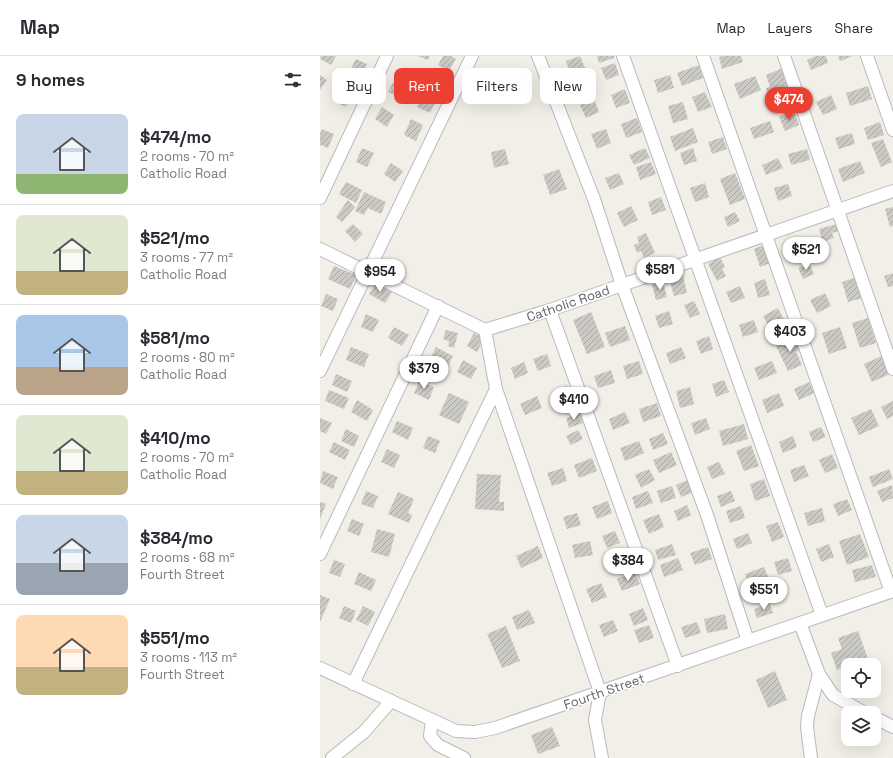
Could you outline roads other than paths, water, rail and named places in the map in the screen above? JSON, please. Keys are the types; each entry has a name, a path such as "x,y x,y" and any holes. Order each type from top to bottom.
{"street":[{"path":"320,198 387,56"},
{"path":"320,371 472,56"},
{"path":"538,56 596,206 622,285 707,514 748,642"},
{"path":"623,56 822,615"},
{"path":"703,56 892,592"},
{"path":"784,56 893,368"},
{"path":"867,56 893,130"},
{"name":"Catholic Road","path":"485,330 550,310 893,191"},
{"path":"320,249 485,330 496,389 600,692 595,720 602,758"},
{"path":"320,554 438,306"},
{"path":"550,310 678,666"},
{"path":"353,684 496,389"},
{"name":"Fourth Street","path":"320,668 456,731 475,732 495,728 892,592"},
{"path":"800,623 819,674 833,695 853,706"},
{"path":"811,758 807,727 808,716 819,674"},
{"path":"332,758 364,732 391,701"},
{"path":"432,720 430,736 438,745 464,758"},
{"path":"881,721 893,727"}]}
